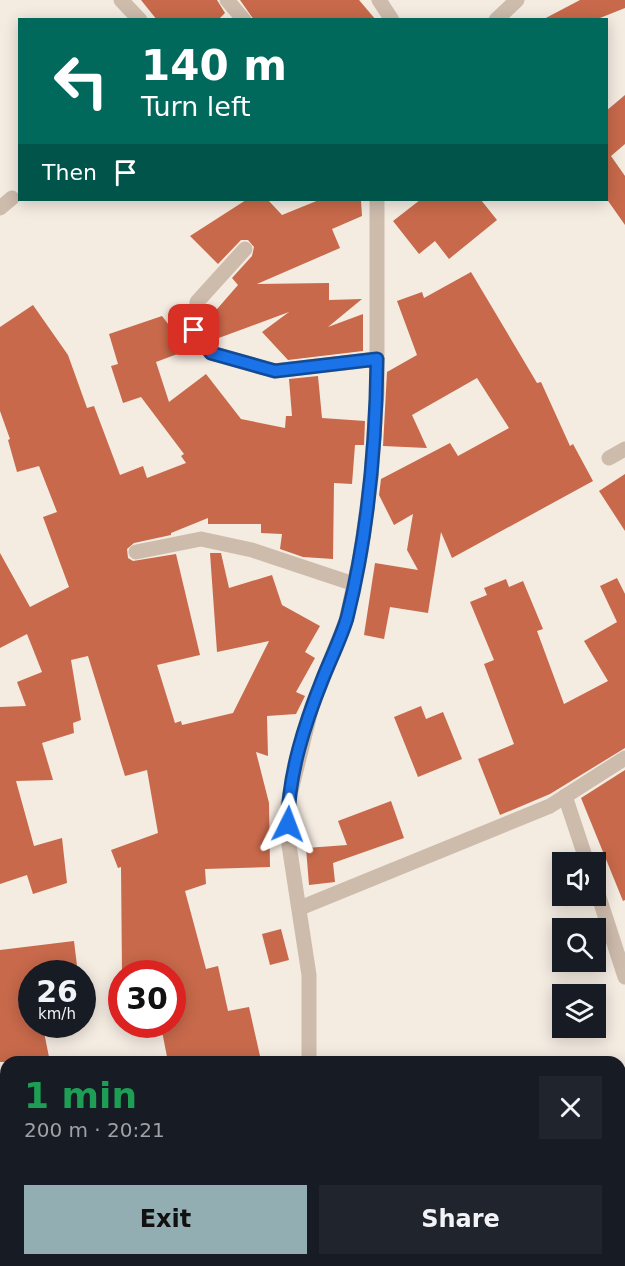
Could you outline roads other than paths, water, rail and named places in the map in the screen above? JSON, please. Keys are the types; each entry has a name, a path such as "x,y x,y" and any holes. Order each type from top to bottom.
{"street":[{"path":"121,0 138,18"},
{"path":"227,0 242,18"},
{"path":"379,0 391,18"},
{"path":"498,18 517,0"},
{"path":"309,1056 309,975 289,845 288,802 312,706 346,621 371,478 377,359 378,201"},
{"path":"245,249 197,302 194,330 211,353 275,371 377,359"},
{"path":"609,458 625,449"},
{"path":"135,552 201,539 252,550 354,584"},
{"path":"300,908 550,806 625,758"},
{"path":"565,796 584,852"},
{"path":"602,906 625,977"}]}
